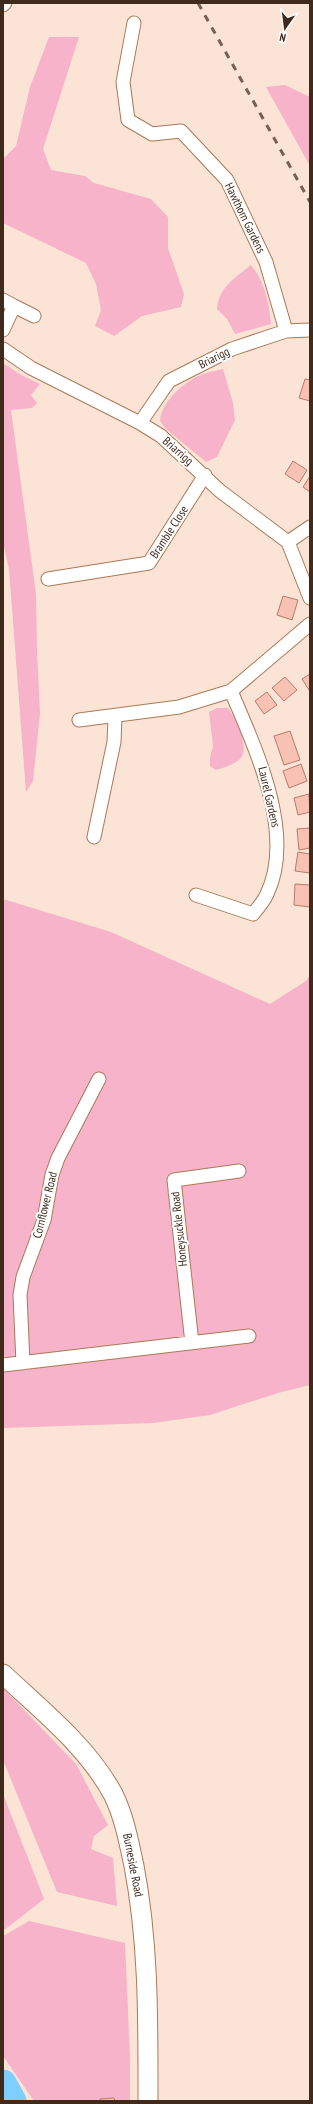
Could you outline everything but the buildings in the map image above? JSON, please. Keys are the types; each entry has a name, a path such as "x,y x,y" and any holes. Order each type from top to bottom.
{"street":[{"name":"Hawthorn Gardens","path":"134,24 123,82 128,120 152,134 181,131 227,180 266,262 286,331"},
{"path":"3,330 9,303 34,316"},
{"name":"Briarigg","path":"140,423 169,381 232,349 286,331 310,330"},
{"name":"Briarrigg","path":"3,349 31,368 140,423 161,436 206,475 220,491 288,542"},
{"name":"Bramble Close","path":"48,579 150,563 206,475"},
{"path":"310,527 288,542 310,598"},
{"path":"79,720 115,717 179,707 231,692 310,624"},
{"name":"Laurel Gardens","path":"196,895 253,914 267,895 275,868 277,828 263,766 231,692"},
{"path":"94,837 114,742 115,717"},
{"name":"Cornflower Road","path":"23,1363 20,1295 23,1277 44,1220 54,1169 99,1079"},
{"name":"Honeysuckle Road","path":"192,1343 174,1180 239,1171"},
{"path":"3,1365 249,1336"},
{"name":"Burneside Road","path":"3,1674 68,1735 90,1760 113,1794 122,1818 129,1841 136,1876 144,1934 148,2003 148,2101"}],"shaded area":[{"path":"49,37 79,37 43,149 51,170 85,176 94,183 151,199 168,217 168,248 184,294 181,307 142,316 114,336 95,326 101,310 96,284 86,263 3,223 3,159 16,146 30,87"},
{"path":"285,85 310,97 310,166 266,87"},
{"path":"251,265 260,279 266,293 271,324 235,334 227,319 217,309 218,302 224,289"},
{"path":"3,363 21,375 40,384 31,395 37,403 32,408 11,410 36,594 40,714 33,781 26,792 9,569 3,542"},
{"path":"223,369 233,403 235,420 217,457 206,462 166,429 160,421 161,414 173,395 190,380 209,372"},
{"path":"217,708 228,708 238,726 244,749 243,755 239,760 231,765 216,770 210,766 213,746 209,712"},
{"path":"3,899 111,932 270,1004 306,981 310,975 310,1385 278,1393 210,1415 153,1423 3,1428"},
{"path":"3,1688 76,1764 108,1825 94,1836 91,1849 113,1858 117,1906 57,1892 3,1760"},
{"path":"3,1794 44,1899 3,1931"},
{"path":"29,1921 125,1943 130,2057 130,2101 34,2101 3,2056 3,1936"}],"waterway":[{"path":"3,2083 13,2101"}],"railway":[{"path":"198,3 310,202"}]}
